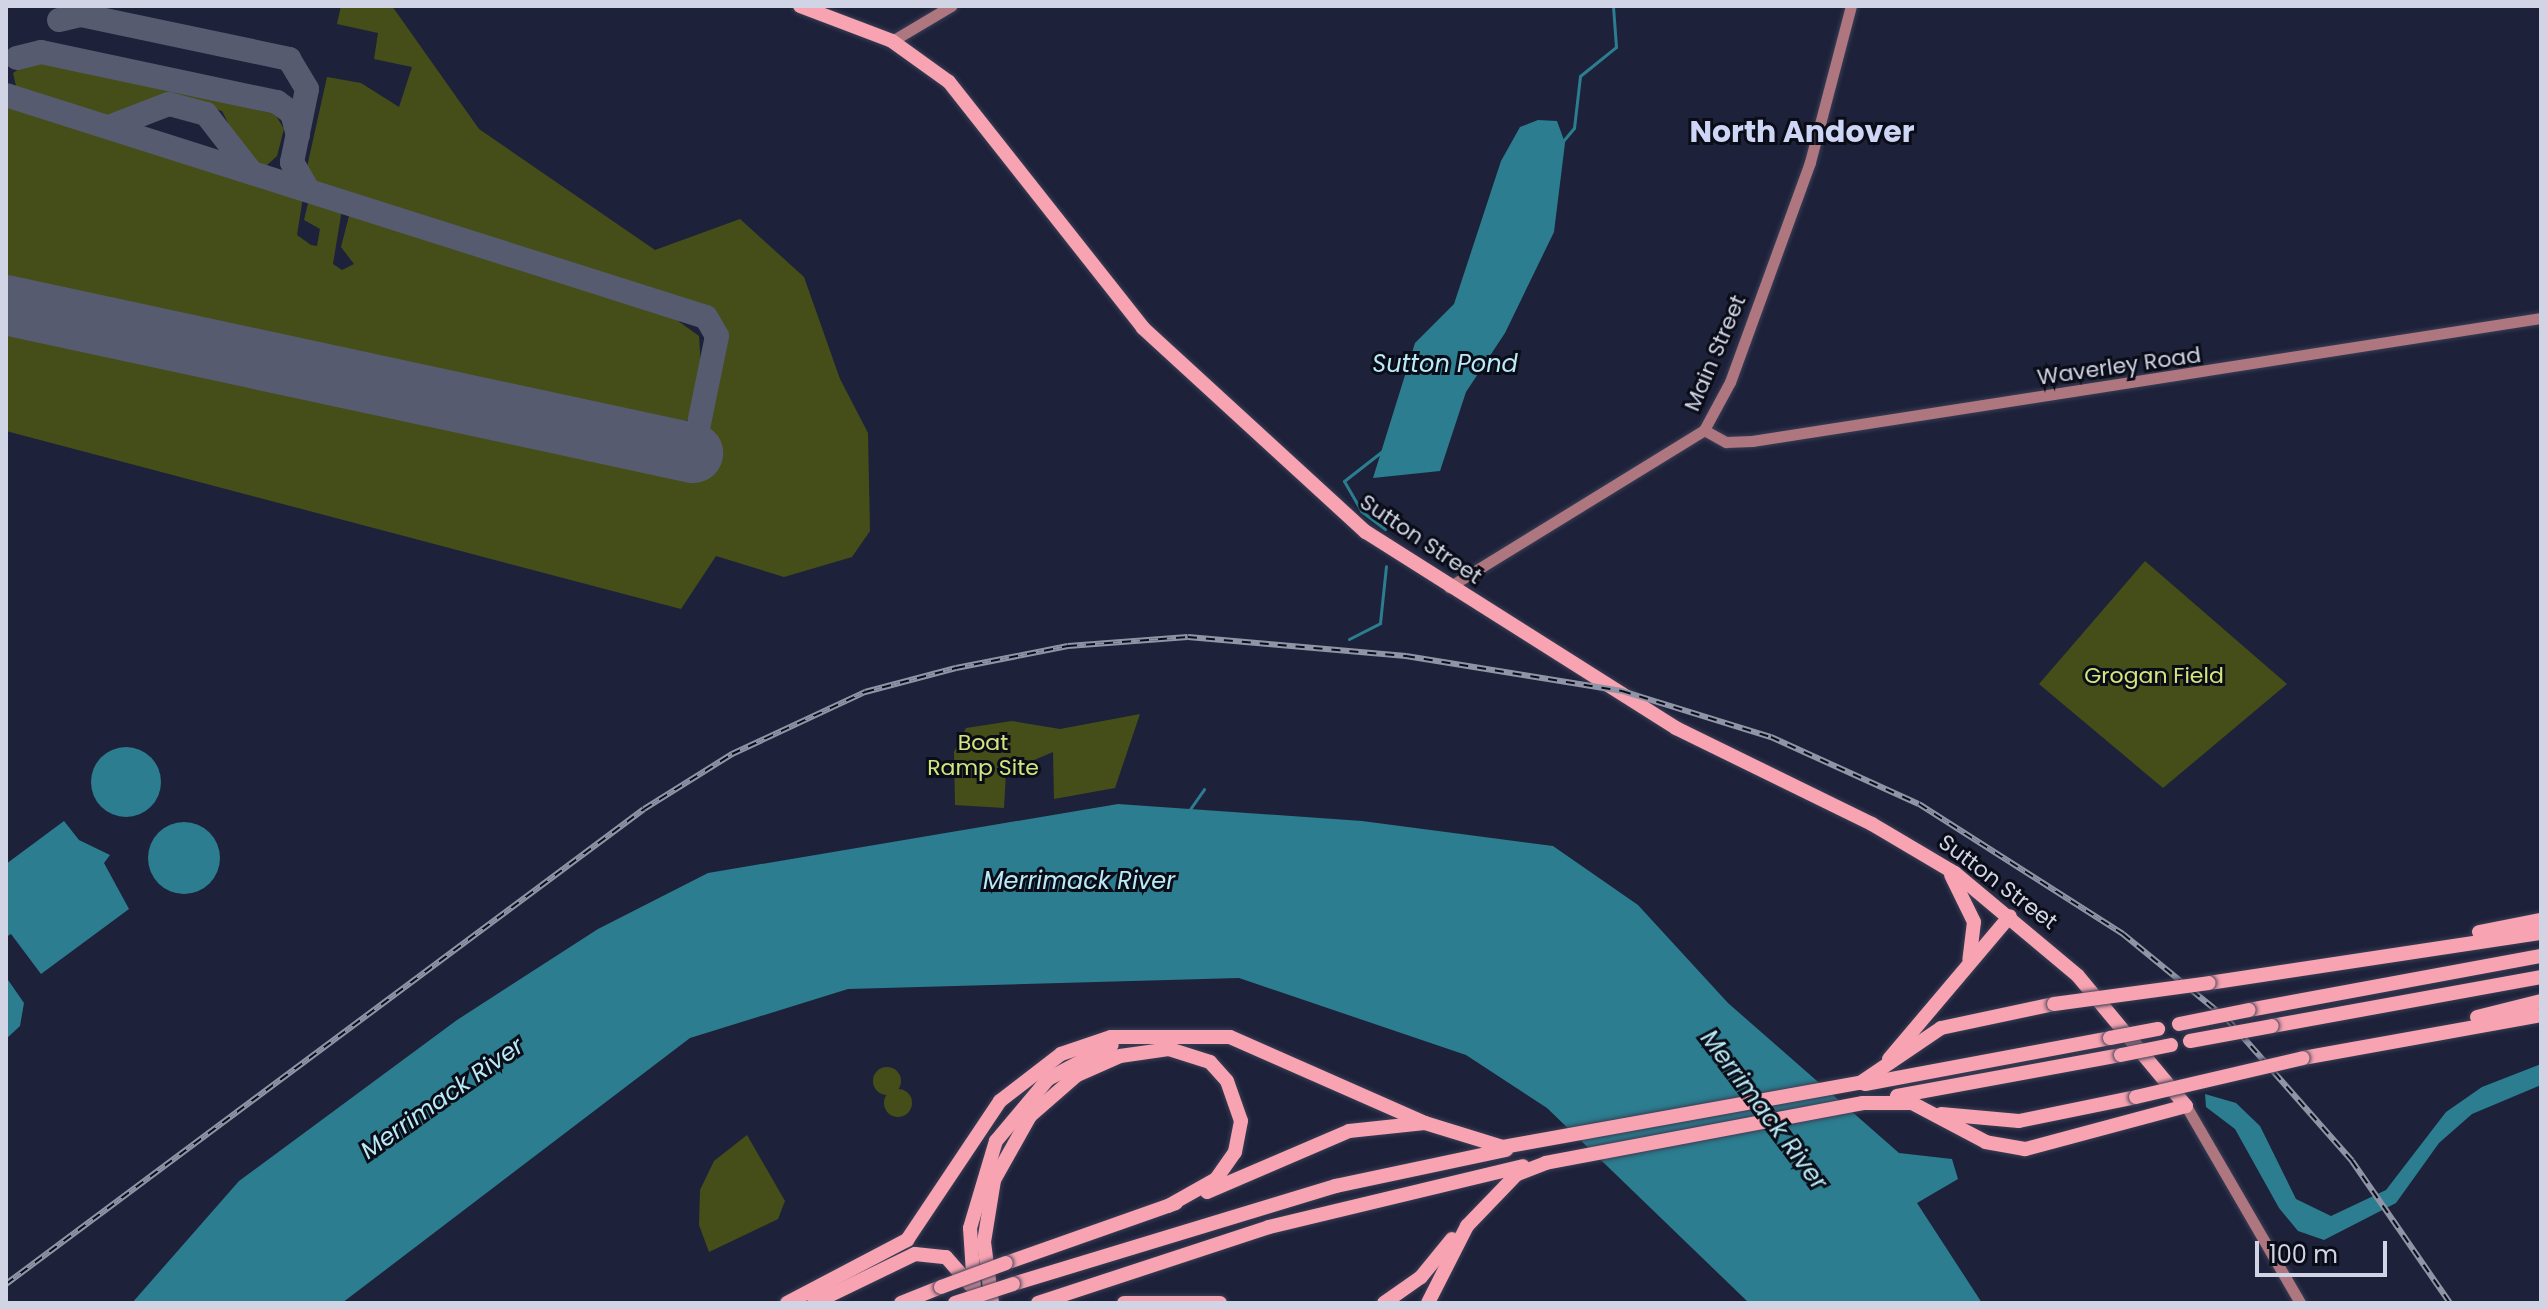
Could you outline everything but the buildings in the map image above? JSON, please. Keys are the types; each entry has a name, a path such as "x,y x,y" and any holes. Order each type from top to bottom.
{"highway":[{"name":"Sutton Street","path":"800,6 892,41 968,100 1103,281 1169,354 1349,519 1449,587 1676,728 1947,868 2010,916 2106,1007 2186,1106"},
{"path":"1947,868 1974,922 1964,972"},
{"path":"1884,1067 2010,916"},
{"path":"787,1303 907,1240 1000,1101 1029,1074 1091,1042 1131,1037 1230,1037 1425,1123 1479,1143 1532,1144 1860,1083 1941,1028 2054,1004 2209,983 2418,946 2541,920"},
{"path":"2418,946 2541,933"},
{"path":"955,1303 1336,1186 1486,1154 2541,956"},
{"path":"1038,1303 1269,1227 1500,1171 2541,977"},
{"path":"2400,1038 2541,1001"},
{"path":"1933,1112 2019,1121 2400,1038 2541,1015"},
{"path":"973,1296 974,1205 1007,1123 1058,1071 1131,1037"},
{"path":"992,1303 984,1227 994,1180 1030,1116 1077,1075 1120,1056 1169,1049 1210,1062 1227,1081 1241,1121 1235,1152 1216,1179 1168,1206"},
{"path":"1384,1303 1421,1277 1517,1174 1546,1163 1863,1103 1912,1103 1986,1142 2025,1149 2186,1106"},
{"path":"901,1303 1168,1206 1349,1131 1425,1123"},
{"path":"1428,1303 1467,1226"},
{"path":"814,1303 915,1254 946,1257 973,1296"},
{"path":"1124,1303 1220,1303"}],"main road":[{"path":"892,41 951,6"},
{"name":"Main Street","path":"1449,587 1704,430 1730,382 1810,162 1851,6"},
{"name":"Waverley Road","path":"1704,430 1726,442 1752,441 2541,318"},
{"path":"2186,1106 2300,1303"}],"green space":[{"path":"341,6 392,6 479,129 655,250 740,219 804,277 840,379 868,433 870,531 852,557 784,577 716,556 681,609 6,431 6,327 695,476 724,340 714,315 311,181 307,167 327,77 361,83 399,107 412,67 374,59 378,33 337,24"},
{"path":"32,60 275,114 284,129 277,156 266,166 250,165 222,111 170,95 114,122 17,90 13,73"},
{"path":"6,104 303,197 297,235 311,245 317,246 320,229 304,220 309,199 342,209 333,264 342,270 354,264 341,247 350,212 674,318 699,336 701,367 688,419 677,430 6,285"},
{"name":"Grogan Field","path":"2145,561 2287,684 2163,788 2039,684"},
{"name":"Boat Ramp Site","path":"1140,714 1115,788 1054,799 1053,752 1006,772 1004,808 955,805 954,752 966,728 1012,721 1060,729"},
{"path":"887,1067 897,1071 901,1081 897,1091 887,1095 877,1091 873,1081 877,1071"},
{"path":"898,1089 908,1093 912,1103 908,1113 898,1117 888,1113 884,1103 888,1093"},
{"path":"747,1135 785,1201 778,1219 709,1252 699,1225 700,1190 714,1161"}],"water":[{"name":"Sutton Pond","path":"1538,120 1557,121 1565,143 1554,232 1505,333 1466,392 1440,471 1373,478 1415,343 1454,304 1501,161 1520,127"},
{"path":"119,747 133,747 146,752 156,762 161,782 156,802 146,812 133,817 119,817 106,812 96,802 91,789 91,775 96,762 106,752"},
{"name":"Merrimack River","path":"1118,804 1362,821 1553,846 1638,905 1728,1003 1899,1153 1952,1159 1958,1179 1917,1203 1982,1303 1749,1303 1547,1108 1466,1055 1239,978 848,989 690,1038 342,1303 132,1303 239,1181 457,1020 598,929 708,873"},
{"path":"64,821 79,840 110,855 104,863 129,909 41,974 11,934 6,937 6,864"},
{"path":"184,822 204,828 214,838 220,858 214,878 204,888 184,894 164,888 154,878 148,858 154,838 164,828"},
{"path":"6,977 24,1003 20,1026 6,1039"},
{"path":"2541,1064 2541,1085 2472,1114 2439,1143 2396,1203 2324,1240 2298,1231 2279,1208 2235,1129 2206,1107 2205,1094 2236,1103 2260,1126 2296,1199 2331,1216 2386,1190 2446,1112 2482,1087"}],"waterway":[{"path":"1563,141 1574,128 1580,76 1616,47 1613,6"},
{"path":"1385,449 1344,481 1361,511 1385,529"},
{"path":"1349,639 1380,623 1386,566"},
{"path":"1188,812 1204,789"}],"taxiway":[{"path":"59,20 81,15 289,59 307,89 292,162 308,190"},
{"path":"17,58 41,52 277,102 292,113 298,135"},
{"path":"6,95 706,317 717,336 693,453"},
{"path":"109,127 169,104 206,114 251,172"}],"runway":[{"path":"6,305 693,453"}],"railway":[{"path":"6,1284 644,809 732,754 865,692 956,668 1068,646 1188,637 1406,656 1622,691 1771,737 1919,804 2123,934 2227,1019 2352,1161 2450,1303"}],"district":[{"name":"North Andover","path":"1802,132"}]}
